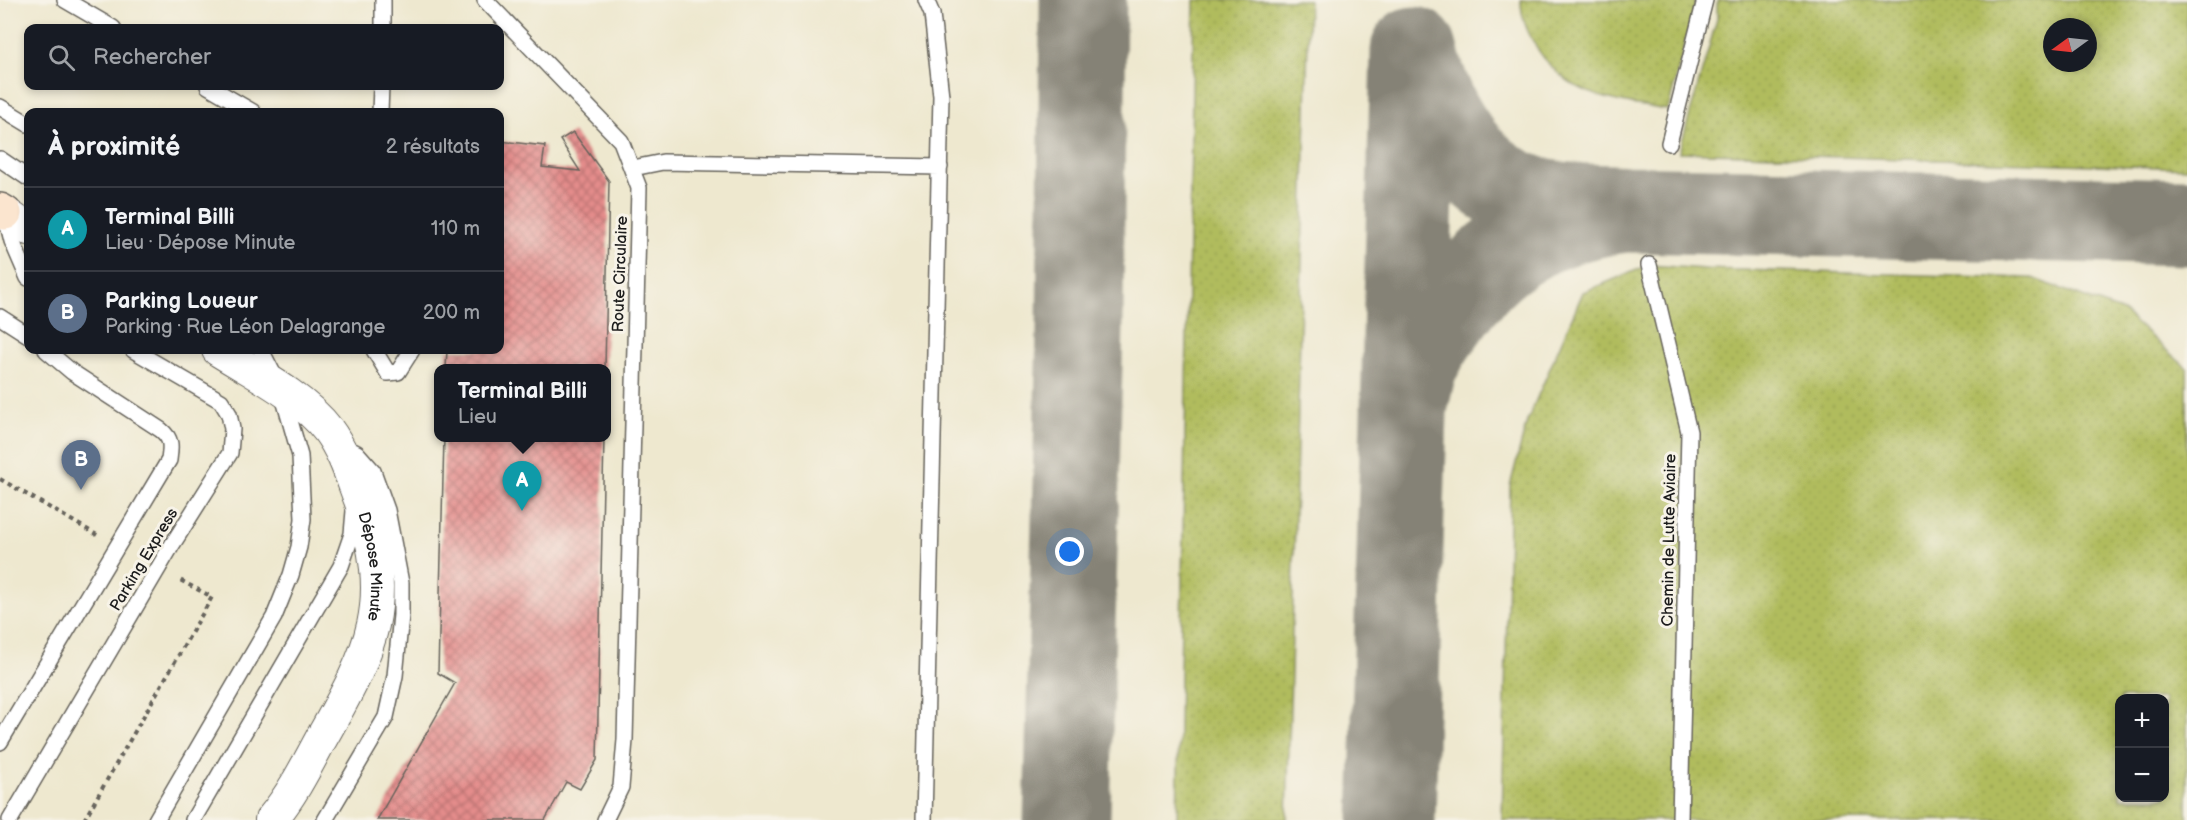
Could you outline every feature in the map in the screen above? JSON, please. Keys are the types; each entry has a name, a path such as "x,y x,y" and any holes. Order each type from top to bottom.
{"street":[{"name":"Dépose Minute","path":"224,354 281,390 327,429 343,454 376,553 379,583 377,613 366,651 341,704 285,803 271,820"}],"lane":[{"path":"65,0 106,24"},
{"path":"383,0 383,24"},
{"name":"Route Circulaire","path":"485,0 621,141 639,188 625,740 621,787 605,820"},
{"path":"924,820 941,96 932,14 926,0"},
{"path":"1669,143 1705,0"},
{"path":"215,90 246,108"},
{"path":"380,108 381,90"},
{"path":"0,107 24,122"},
{"path":"0,159 24,175"},
{"path":"633,168 663,162 940,166"},
{"path":"11,217 12,241 24,269"},
{"name":"Chemin de Lutte Aviaire","path":"1649,264 1689,432 1680,820"},
{"path":"0,317 24,332"},
{"path":"0,742 169,459 171,444 168,436 72,372 51,354"},
{"name":"Parking Express","path":"10,820 172,545 230,453 232,429 229,414 221,401 141,354"},
{"path":"156,820 274,618 291,575 303,519 300,456 281,390 263,354"},
{"path":"376,354 388,373 398,372 409,354"},
{"path":"325,820 386,717 395,676 401,615 401,583 396,547 373,471 357,453 334,441"},
{"path":"193,820 341,566 352,534 356,489"}],"green space":[{"path":"1194,0 1309,0 1287,820 1177,820"},
{"path":"1521,0 1696,0 1668,110 1609,99 1575,86 1560,75 1546,61 1531,38 1523,17"},
{"path":"1717,0 2187,0 2187,168 1679,152 1717,19"},
{"path":"1649,265 1706,269 2032,278 2123,312 2187,368 2187,820 1502,820 1510,486 1527,421 1583,292"}],"building":[{"path":"573,132 609,181 605,364 446,364 447,354 504,354 504,141 545,146 542,167 580,171 560,140"},
{"path":"444,442 604,442 597,760 580,789 566,782 545,820 377,820 455,683 438,673"}],"taxiway":[{"path":"1067,820 1080,329 1083,0"},
{"path":"1626,209 1570,221 1546,230 1523,241 1482,272 1463,293 1425,345 1414,368 1404,407 1414,50 1432,102 1445,127 1479,169 1501,185 1525,197 1553,204 1626,209 2187,222"},
{"path":"1392,820 1406,347"}],"place":[{"name":"Parking Loueur","path":"81,490"},
{"name":"Terminal Billi","path":"522,511"}]}
